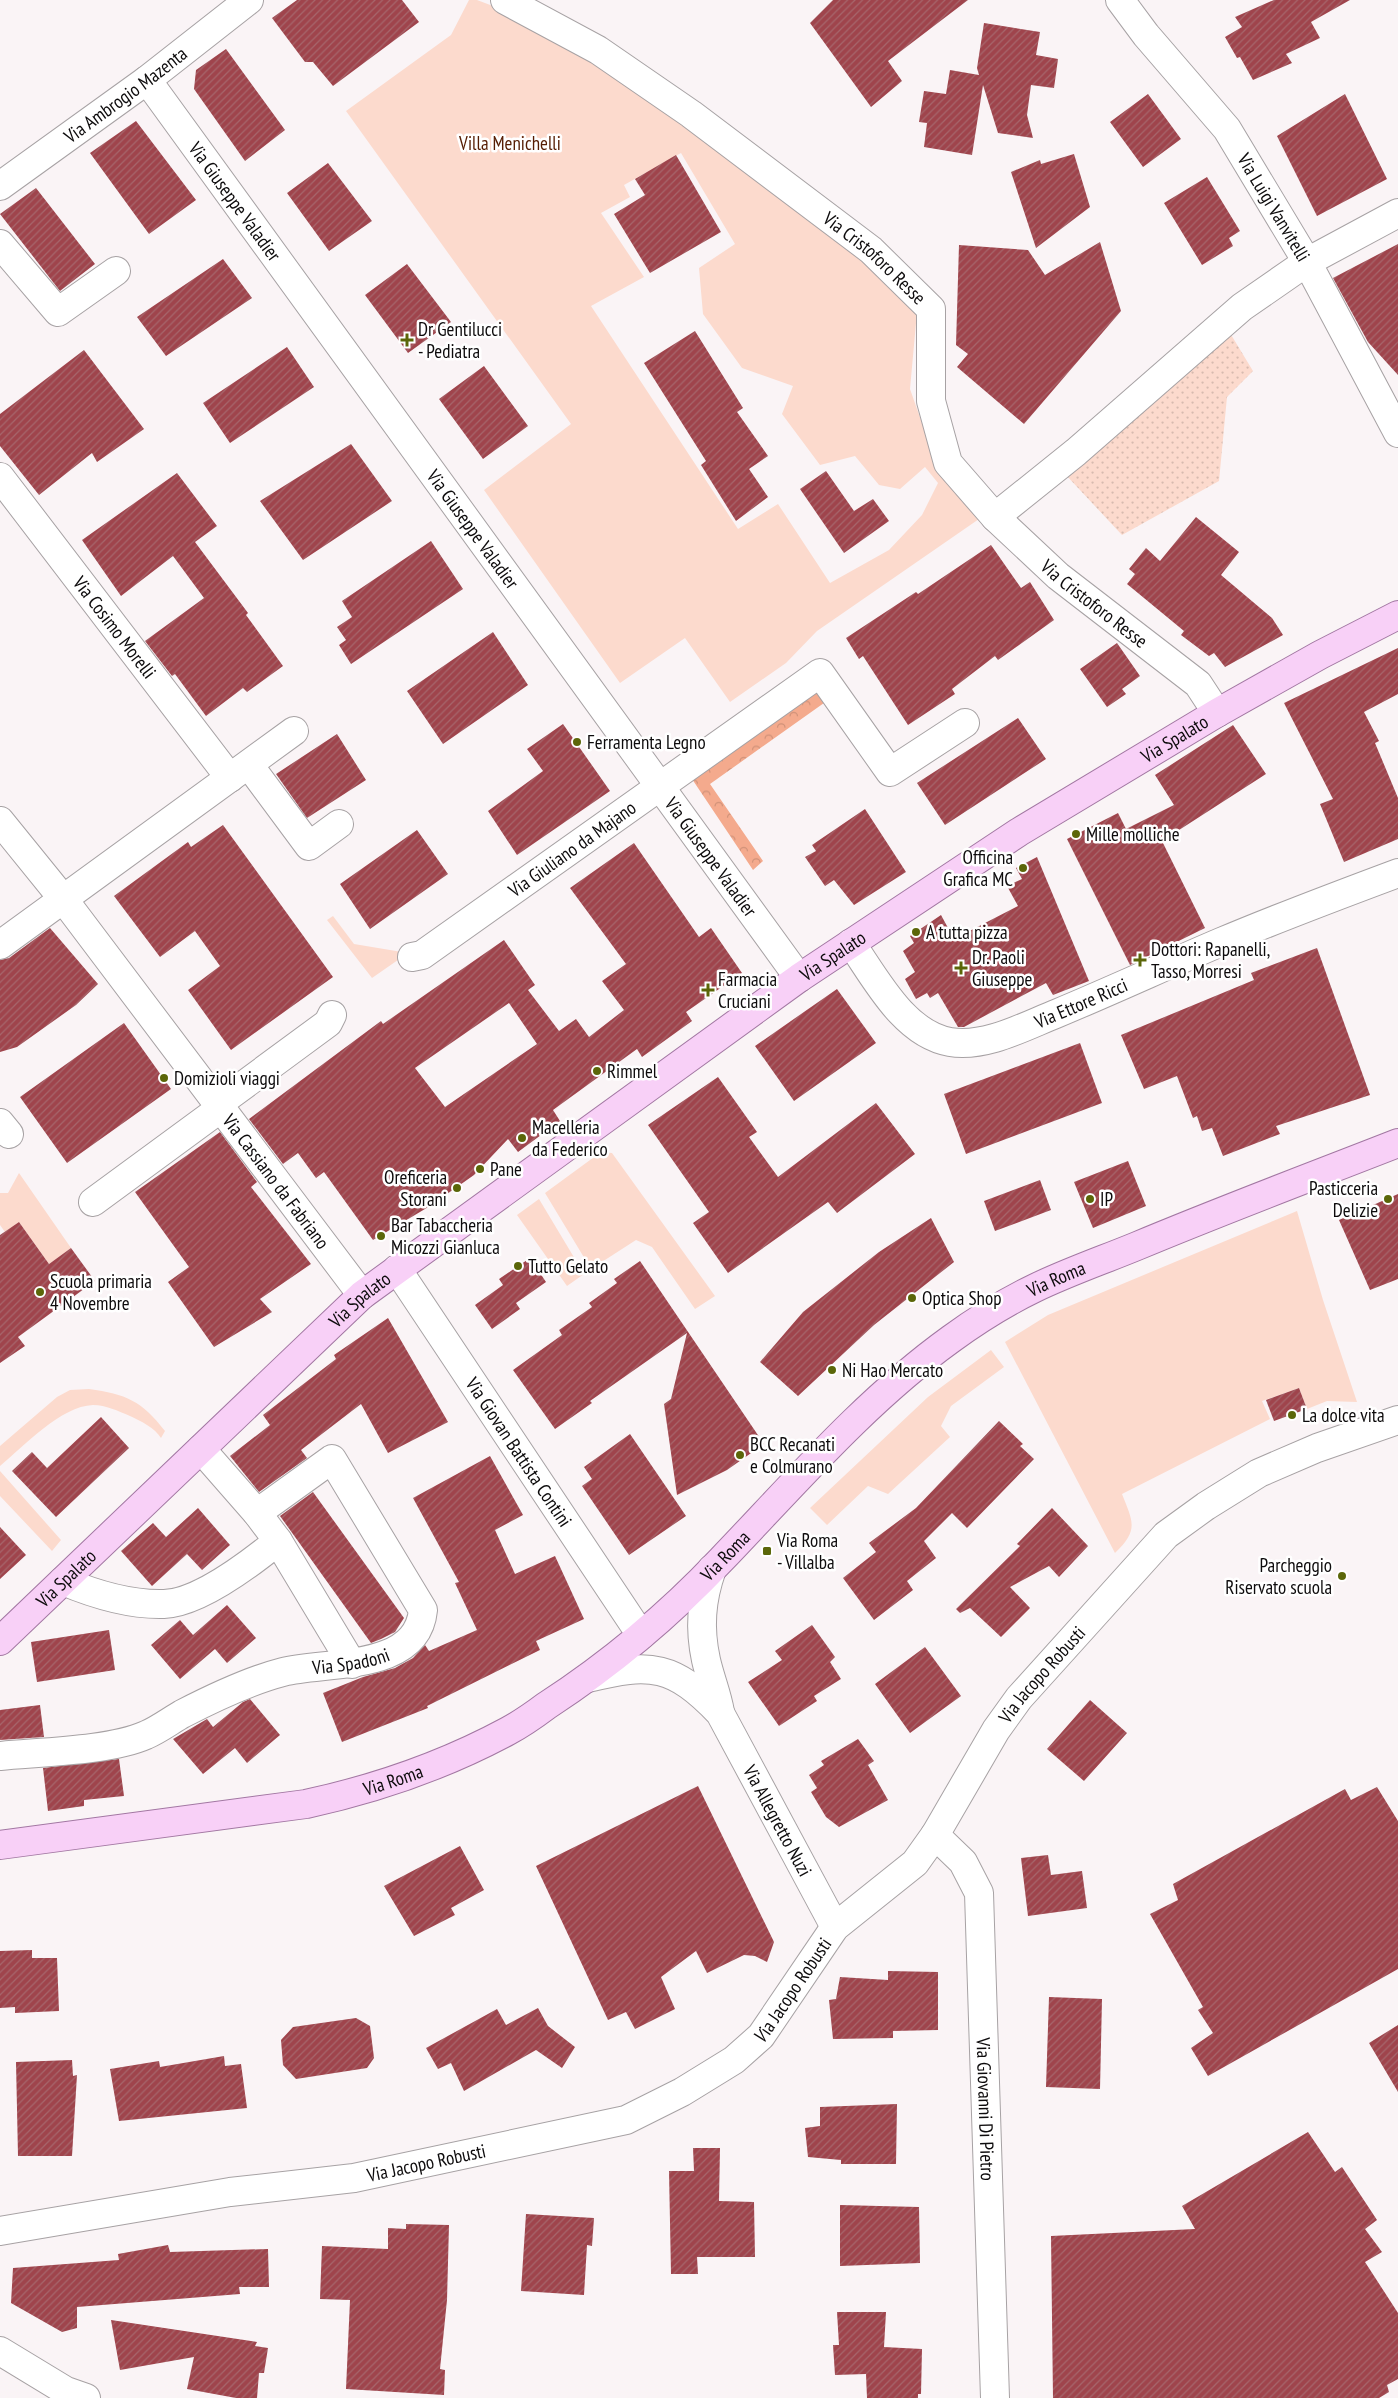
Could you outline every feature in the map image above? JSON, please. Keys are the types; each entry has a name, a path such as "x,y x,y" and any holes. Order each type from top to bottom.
{"main road":[{"name":"Via Spalato","path":"0,1641 362,1295 397,1269 799,978 1019,832 1217,713 1320,655 1398,615"},
{"name":"Via Roma","path":"0,1846 306,1804 350,1794 465,1752 510,1730 588,1678 641,1635 712,1569 866,1410 916,1366 953,1338 993,1312 1044,1284 1203,1218 1398,1143"}],"street":[{"name":"Via Ambrogio Mazenta","path":"0,186 146,80 248,0"},
{"name":"Via Cristoforo Resse","path":"505,0 598,50 691,114 872,250 931,309 931,401 948,463 995,517 1058,576 1198,684 1217,713"},
{"name":"Via Luigi Vanvitelli","path":"1120,0 1146,35 1227,129 1307,262 1398,433"},
{"name":"Via Giuseppe Valadier","path":"146,80 799,978"},
{"path":"995,517 1076,452 1242,307 1307,262 1398,213"},
{"path":"0,244 58,312 116,270"},
{"name":"Via Cosimo Morelli","path":"0,476 239,771 309,846 339,824"},
{"name":"Via Giuliano da Majano","path":"417,959 820,673 890,772 964,722"},
{"path":"0,945 294,731"},
{"name":"Via Cassiano da Fabriano","path":"0,821 64,900 362,1295"},
{"name":"Via Ettore Ricci","path":"851,943 907,1020 927,1035 949,1042 970,1044 1011,1032 1104,994 1222,941 1398,873"},
{"path":"92,1202 333,1020"},
{"name":"Via Giovan Battista Contini","path":"397,1269 641,1635"},
{"name":"Via Jacopo Robusti","path":"0,2231 230,2192 354,2178 626,2120 682,2092 734,2060 761,2036 835,1927 915,1863 935,1835 987,1745 1019,1698 1166,1535 1206,1506 1259,1473 1317,1448 1398,1420"},
{"path":"201,1449 257,1513 278,1541 352,1664"},
{"name":"Via Spadoni","path":"0,1756 108,1745 145,1736 221,1695 283,1672 352,1664 378,1657 404,1645 417,1632 422,1623 423,1610 332,1459 257,1513"},
{"path":"63,1580 86,1590 125,1600 166,1604 195,1595 244,1569 278,1541"},
{"name":"Via Allegretto Nuzi","path":"712,1569 702,1599 701,1623 706,1662 716,1691 720,1713"},
{"name":"Via Allegretto Nuzi","path":"588,1678 623,1669 642,1668 667,1672 699,1690 720,1713 835,1927"},
{"name":"Via Giovanni Di Pietro","path":"935,1835 963,1862 979,1893 995,2398"},
{"path":"0,2351 66,2391 86,2398"}],"green space":[{"name":"Villa Menichelli","path":"469,0 477,0 532,21 684,120 861,255 917,312 910,389 937,466 979,519 817,631 786,663 730,702 685,638 620,683 484,490 571,424 346,111 451,35","holes":["681,153 735,244 699,268 703,314 742,368 793,386 782,414 820,465 855,456 879,485 900,489 925,467 938,483 922,515 889,550 830,583 778,504 738,529 591,306 644,277 601,213 630,197 624,185"]},
{"path":"1230,333 1253,371 1227,397 1219,481 1122,535 1065,474"},
{"path":"824,687 831,698 710,784 763,861 753,870 692,779"},
{"path":"333,916 354,944 408,953 372,978 327,920"},
{"path":"601,1152 612,1153 715,1296 695,1309 652,1247 636,1240 591,1269 545,1193"},
{"path":"19,1173 71,1248 49,1264 19,1222 5,1232 0,1225 0,1193 8,1193"},
{"path":"539,1199 584,1274 567,1286 517,1215"},
{"path":"1297,1211 1323,1300 1357,1402 1327,1401 1307,1409 1299,1388 1262,1401 1270,1419 1122,1494 1132,1525 1128,1538 1115,1553 1005,1342 1048,1315"},
{"path":"991,1350 1004,1367 951,1406 941,1426 950,1437 888,1494 868,1486 827,1525 810,1508 928,1397"},
{"path":"89,1389 113,1393 141,1406 149,1412 165,1431 161,1438 147,1425 116,1410 98,1405 81,1407 56,1419 0,1466 0,1446 57,1397 70,1390"},
{"path":"0,1471 61,1540 52,1551 0,1496"}],"building":[{"path":"297,0 402,0 419,22 333,86 313,62 305,62 272,18"},
{"path":"833,0 968,0 888,61 902,81 871,107 810,23"},
{"path":"1274,0 1350,0 1311,22 1320,38 1286,54 1292,63 1253,80 1240,57 1237,58 1225,37 1242,27 1235,17"},
{"path":"984,23 1040,32 1036,55 1058,59 1054,88 1031,85 1027,115 1033,138 998,133 983,85 972,155 924,147 927,123 919,122 924,91 946,94 950,70 979,75 977,68"},
{"path":"226,49 285,130 245,161 194,89 196,70"},
{"path":"1148,94 1181,139 1143,167 1110,122"},
{"path":"1345,94 1387,179 1317,216 1277,136"},
{"path":"136,121 196,200 149,234 90,153"},
{"path":"1074,154 1090,207 1036,248 1011,172 1040,160 1041,164"},
{"path":"676,155 721,232 650,273 614,214 645,195 635,179"},
{"path":"328,163 372,221 329,251 287,193"},
{"path":"1207,177 1240,231 1229,238 1233,246 1202,265 1164,203"},
{"path":"36,188 95,264 60,291 0,214"},
{"path":"1100,242 1121,311 1024,424 957,367 968,354 956,345 959,245 1028,250 1045,275"},
{"path":"1398,244 1398,375 1368,342 1333,278"},
{"path":"223,259 252,298 166,356 137,317"},
{"path":"407,264 451,322 408,353 365,295"},
{"path":"695,331 743,408 737,412 768,456 749,469 768,497 736,521 701,465 706,461 644,363"},
{"path":"287,347 314,387 230,443 203,403"},
{"path":"84,350 144,429 97,462 92,453 39,495 0,446 0,414"},
{"path":"484,366 528,426 483,459 439,399"},
{"path":"351,444 392,501 303,560 260,501"},
{"path":"826,471 854,511 873,499 889,521 844,553 800,489"},
{"path":"177,473 217,526 195,542 248,613 246,615 283,666 247,692 243,688 206,716 175,674 172,676 145,641 204,598 173,556 121,596 82,540"},
{"path":"1196,517 1239,552 1221,575 1272,618 1283,635 1225,667 1214,653 1209,656 1181,635 1184,631 1127,584 1135,574 1129,569 1146,548 1160,561"},
{"path":"431,541 463,589 351,664 339,645 346,640 337,627 352,617 342,601"},
{"path":"991,545 1021,588 1030,582 1054,620 998,660 995,656 952,689 955,694 908,725 863,656 859,659 846,638 916,592 918,594"},
{"path":"493,632 528,685 443,744 407,691"},
{"path":"1117,643 1140,676 1122,689 1126,694 1107,707 1080,669"},
{"path":"1398,648 1398,694 1364,712 1379,741 1375,743 1398,798 1398,839 1344,862 1320,804 1333,799 1284,703"},
{"path":"1018,718 1046,759 945,825 917,783"},
{"path":"563,724 610,791 517,855 488,811 543,771 527,749"},
{"path":"1233,725 1266,774 1162,841 1205,928 1130,965 1067,839 1118,813 1126,829 1174,805 1155,775"},
{"path":"337,734 366,780 307,818 276,774"},
{"path":"865,809 906,872 854,905 834,880 825,886 805,857 816,851 812,845"},
{"path":"223,825 333,977 231,1050 188,990 220,966 195,931 160,957 114,896 188,842 191,847"},
{"path":"417,830 448,874 370,929 340,884"},
{"path":"634,843 699,937 711,928 742,973 686,1012 692,1021 642,1057 637,1049 553,1110 560,1121 518,1152 508,1139 474,1175 430,1206 373,1240 324,1172 316,1178 298,1153 283,1164 249,1119 381,1021 383,1024 504,940 535,985 528,990 559,1031 576,1019 589,1037 624,1010 602,981 626,964 570,888","holes":["509,1003 537,1044 445,1107 415,1068"]},
{"path":"1037,857 1089,981 1053,995 1046,983 964,1027 958,1027 938,993 930,998 927,993 916,999 905,979 915,972 903,951 914,943 910,936 941,915 954,939 1018,906 1007,886 1022,879 1016,868"},
{"path":"50,928 98,984 76,1005 17,1047 0,1052 0,960 9,958"},
{"path":"1317,948 1370,1095 1276,1126 1280,1134 1223,1156 1212,1128 1202,1131 1197,1116 1193,1118 1177,1076 1144,1089 1121,1035 1254,980 1251,973"},
{"path":"837,989 876,1043 794,1101 755,1046"},
{"path":"124,1023 171,1089 67,1163 20,1097"},
{"path":"1080,1043 1102,1103 966,1154 944,1094"},
{"path":"718,1077 757,1132 749,1137 778,1177 876,1103 915,1154 837,1213 828,1202 728,1273 693,1223 709,1212 648,1125"},
{"path":"220,1132 257,1182 251,1187 311,1264 260,1299 272,1312 214,1347 168,1282 189,1267 135,1192"},
{"path":"1128,1161 1146,1206 1093,1228 1074,1182"},
{"path":"1040,1180 1051,1210 995,1231 984,1201"},
{"path":"1398,1194 1398,1279 1370,1290 1339,1220"},
{"path":"931,1218 954,1262 874,1325 798,1396 760,1362 803,1312 879,1252"},
{"name":"Scuola primaria 4 Novembre","path":"19,1222 49,1264 71,1248 95,1281 18,1337 25,1346 0,1363 0,1235"},
{"path":"530,1258 546,1282 516,1303 520,1309 492,1329 475,1305 503,1285 499,1279"},
{"path":"640,1261 764,1444 727,1470 677,1495 664,1404 671,1399 687,1333 590,1401 592,1403 555,1429 513,1370 562,1335 559,1330 592,1307 589,1303 617,1283 614,1279"},
{"path":"388,1318 448,1422 388,1453 361,1404 301,1450 307,1458 259,1492 230,1456 270,1425 263,1415 336,1359 334,1355"},
{"name":"La dolce vita","path":"1299,1388 1307,1409 1274,1421 1266,1400"},
{"path":"101,1417 129,1448 56,1517 12,1471 32,1452 47,1468"},
{"path":"999,1421 1023,1444 1020,1446 1034,1459 967,1528 952,1513 924,1541 936,1558 907,1581 913,1590 874,1620 843,1578 876,1552 869,1543 916,1508"},
{"path":"630,1434 686,1516 629,1555 582,1486 592,1479 584,1467"},
{"path":"490,1456 523,1515 495,1530 515,1574 555,1556 584,1619 536,1641 540,1650 427,1706 428,1708 342,1742 323,1693 363,1677 395,1668 413,1658 425,1645 429,1651 477,1630 455,1583 459,1582 413,1498"},
{"path":"313,1492 404,1618 395,1632 371,1643 280,1516"},
{"path":"198,1508 230,1545 202,1570 187,1554 152,1586 121,1551 153,1523 166,1537"},
{"path":"1052,1508 1088,1546 1059,1577 1049,1566 1010,1587 1030,1608 1001,1637 970,1608 960,1613 956,1609 1020,1546 1017,1544"},
{"path":"0,1527 26,1555 0,1579"},
{"path":"227,1605 256,1638 227,1663 215,1649 180,1679 151,1645 180,1620 193,1635"},
{"path":"812,1625 835,1657 830,1662 841,1679 814,1696 817,1701 779,1726 748,1682 782,1660 775,1651"},
{"path":"109,1630 115,1670 37,1682 31,1642"},
{"path":"925,1647 961,1696 910,1733 875,1684"},
{"path":"250,1699 280,1735 247,1763 235,1748 203,1774 173,1739 207,1719 213,1727 243,1702"},
{"path":"1090,1700 1127,1733 1084,1781 1047,1749"},
{"path":"40,1705 44,1737 0,1740 0,1710"},
{"path":"858,1739 874,1761 868,1765 888,1800 839,1827 826,1817 811,1792 817,1788 809,1775 824,1765 821,1761"},
{"path":"119,1759 124,1796 84,1800 84,1806 48,1811 43,1768"},
{"path":"698,1786 774,1942 767,1962 755,1956 744,1955 707,1973 696,1951 661,1977 675,2009 635,2029 626,2012 608,2020 536,1866"},
{"path":"1377,1787 1398,1821 1398,1969 1208,2076 1191,2048 1213,2033 1198,2010 1203,2007 1150,1914 1178,1900 1173,1884 1345,1789 1351,1800"},
{"path":"460,1846 484,1890 451,1908 455,1915 414,1936 384,1886"},
{"path":"1048,1855 1051,1875 1082,1871 1087,1908 1028,1916 1021,1858"},
{"path":"32,1950 32,1958 57,1958 59,2011 15,2013 15,2007 0,2008 0,1951"},
{"path":"888,1971 938,1972 938,2030 893,2031 893,2038 833,2039 829,2000 836,1999 840,1977 888,1980"},
{"path":"1049,1997 1102,1999 1100,2089 1046,2087"},
{"path":"538,2008 548,2026 575,2047 562,2068 536,2050 464,2091 451,2063 438,2069 426,2048 497,2009 506,2025"},
{"path":"356,2018 370,2026 374,2058 367,2068 296,2079 283,2065 281,2040 293,2027"},
{"path":"1398,2025 1398,2092 1369,2043"},
{"path":"224,2056 225,2066 241,2064 247,2108 119,2121 110,2069 159,2061 160,2067"},
{"path":"72,2060 73,2076 77,2075 72,2156 18,2156 16,2062"},
{"path":"897,2104 896,2164 841,2164 841,2160 808,2157 805,2128 820,2126 820,2107"},
{"path":"1308,2132 1335,2172 1342,2167 1377,2220 1365,2229 1382,2252 1365,2262 1398,2313 1398,2379 1387,2385 1389,2392 1379,2398 1053,2398 1051,2236 1195,2229 1182,2206"},
{"path":"693,2148 720,2148 719,2201 754,2202 755,2257 697,2257 698,2274 671,2274 669,2171 694,2171"},
{"path":"840,2205 919,2207 920,2263 840,2266"},
{"path":"526,2214 594,2218 592,2246 587,2245 584,2295 521,2291"},
{"path":"406,2224 449,2225 447,2300 440,2369 445,2370 444,2395 346,2389 350,2300 320,2299 322,2246 388,2249 388,2228 406,2229"},
{"path":"168,2245 170,2252 268,2249 269,2287 239,2287 240,2294 77,2307 77,2328 62,2332 11,2303 13,2268 119,2260 118,2254"},
{"path":"837,2312 886,2312 884,2347 922,2349 921,2394 918,2394 918,2398 867,2398 866,2374 835,2375 833,2345 839,2345"},
{"path":"111,2320 257,2342 255,2346 268,2348 264,2373 259,2373 257,2398 236,2398 187,2389 194,2357 120,2370"}],"place":[{"name":"Dr Gentilucci - Pediatra","path":"407,340"},
{"name":"Ferramenta Legno","path":"577,742"},
{"name":"Mille molliche","path":"1076,834"},
{"name":"Officina Grafica MC","path":"1023,868"},
{"name":"A tutta pizza","path":"916,932"},
{"name":"Dottori: Rapanelli, Tasso, Morresi","path":"1140,960"},
{"name":"Dr. Paoli Giuseppe","path":"961,968"},
{"name":"Farmacia Cruciani","path":"708,990"},
{"name":"Rimmel","path":"597,1071"},
{"name":"Domizioli viaggi","path":"164,1078"},
{"name":"Macelleria da Federico","path":"522,1138"},
{"name":"Pane","path":"480,1169"},
{"name":"Oreficeria Storani","path":"457,1188"},
{"name":"IP","path":"1090,1199"},
{"name":"Pasticceria Delizie","path":"1388,1199"},
{"name":"Bar Tabaccheria Micozzi Gianluca","path":"381,1236"},
{"name":"Tutto Gelato","path":"518,1266"},
{"name":"Scuola primaria 4 Novembre","path":"40,1292"},
{"name":"Optica Shop","path":"912,1298"},
{"name":"Ni Hao Mercato","path":"832,1370"},
{"name":"La dolce vita","path":"1292,1415"},
{"name":"BCC Recanati e Colmurano","path":"740,1455"},
{"name":"Via Roma - Villalba","path":"767,1551"},
{"name":"Parcheggio Riservato scuola","path":"1342,1576"}]}
